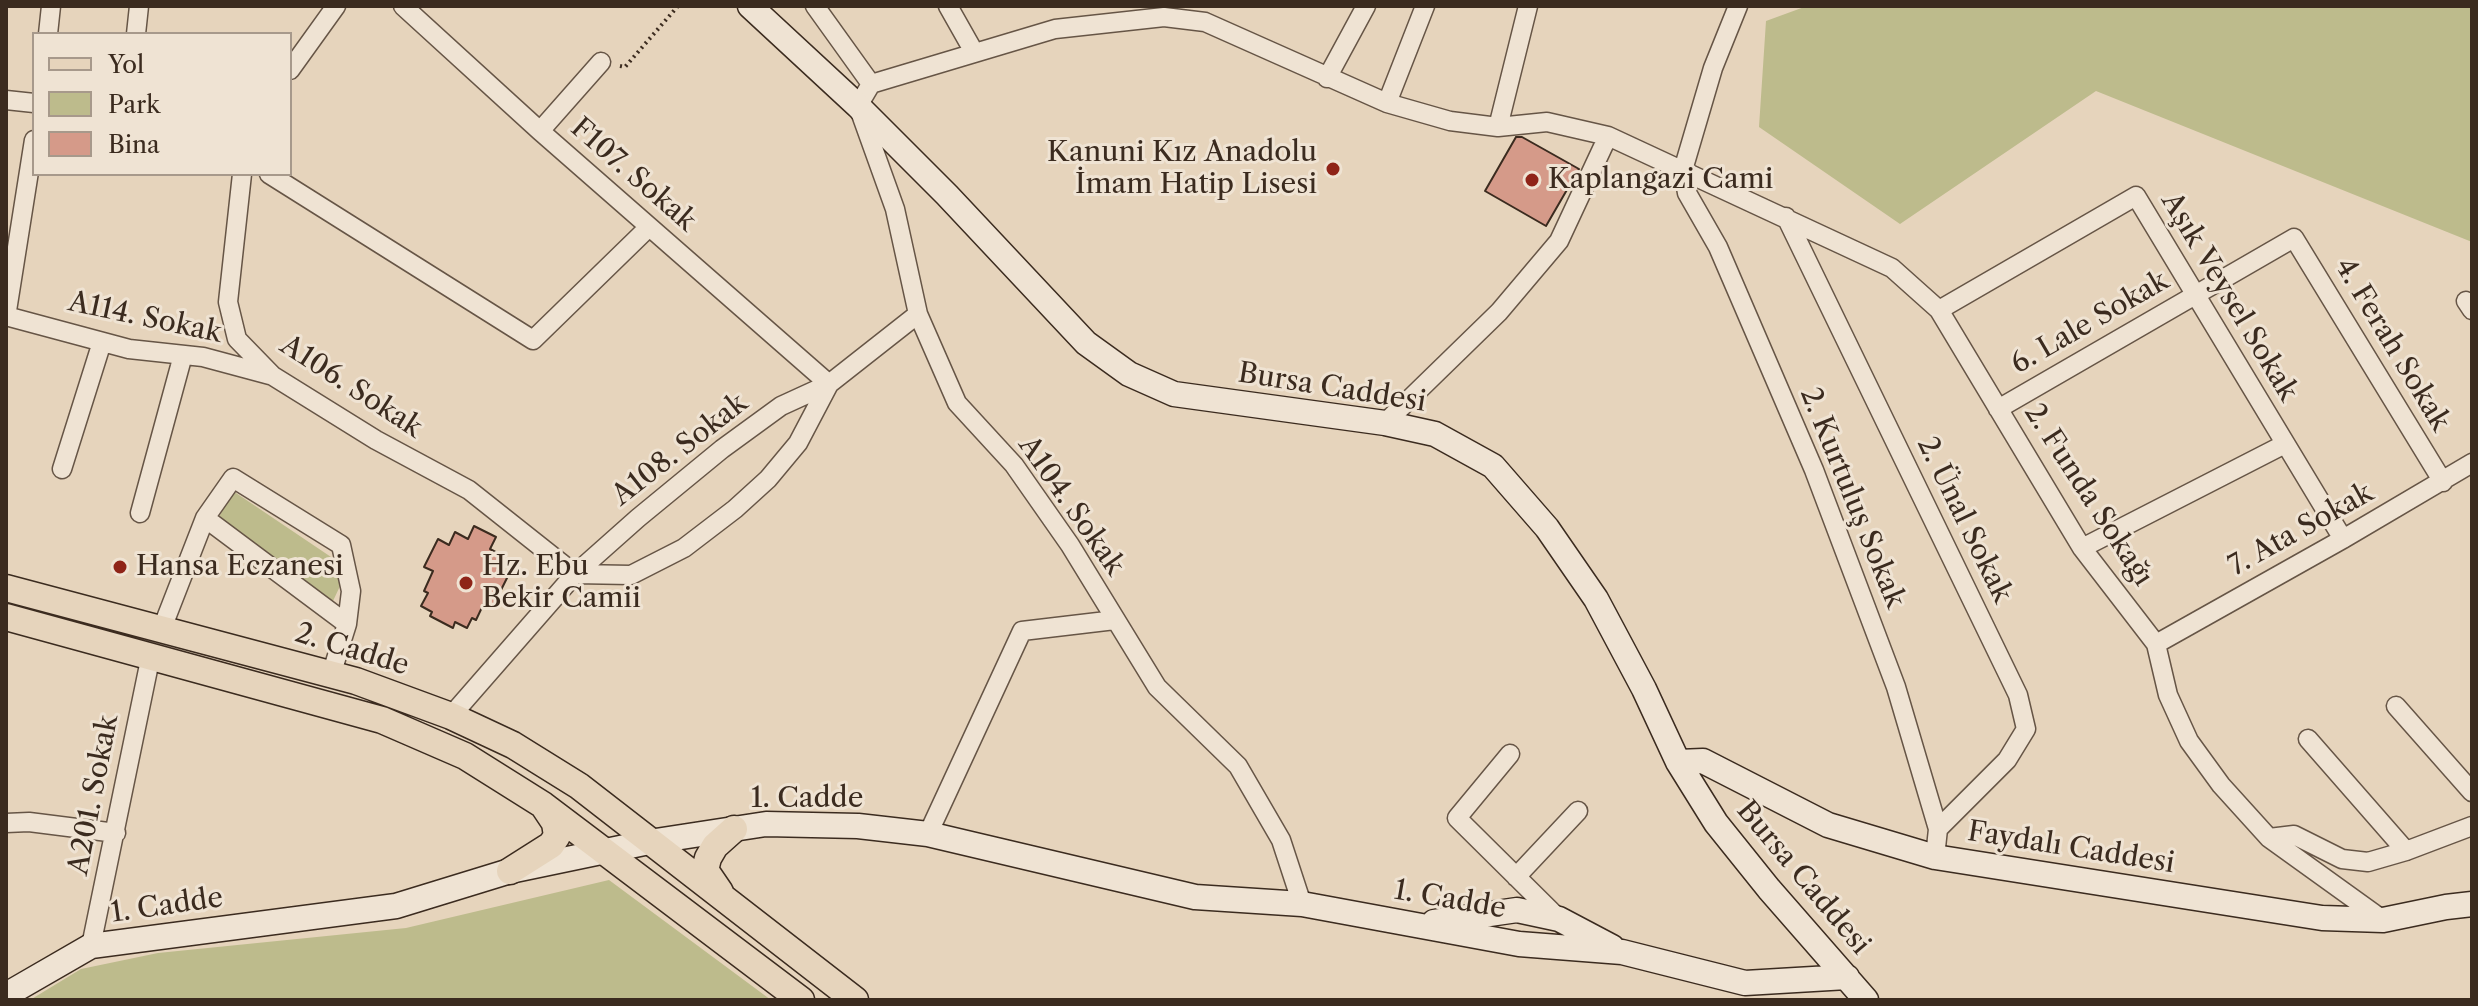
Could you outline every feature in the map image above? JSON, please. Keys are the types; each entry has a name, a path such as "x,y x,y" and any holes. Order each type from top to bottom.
{"main road":[{"name":"Bursa Caddesi","path":"750,6 858,106 947,195 1086,343 1129,374 1174,394 1385,423 1435,434 1493,466 1547,528 1596,599 1644,689 1678,762 1716,823 1866,1000"},
{"name":"2. Cadde","path":"6,588 356,681 451,716 513,745 579,786 733,907"},
{"name":"2. Cadde","path":"6,617 382,720 465,756 543,805 801,1000"},
{"name":"Faydalı Caddesi","path":"1678,762 1703,761 1828,825 1935,857 2322,918 2383,920 2472,904"},
{"path":"510,871 551,845 557,836 555,823 543,805"},
{"name":"1. Cadde","path":"6,995 91,946 396,906 510,871 649,842 766,824 858,826 928,834 1195,897 1302,904 1519,944 1622,952"},
{"path":"734,829 715,846 708,858 705,870 712,883 733,907 855,1000"},
{"path":"1417,925 1517,910 1559,919 1622,952 1745,983 1847,977"}],"street":[{"path":"48,32 51,6"},
{"path":"136,32 139,6"},
{"path":"292,67 336,6"},
{"name":"F107. Sokak","path":"403,6 540,131 829,384"},
{"path":"815,6 871,84"},
{"path":"948,6 974,52"},
{"path":"1129,6 1164,17"},
{"path":"1205,22 1216,6"},
{"path":"1327,78 1366,6"},
{"path":"1387,103 1425,6"},
{"path":"1498,127 1528,6"},
{"path":"1683,170 1713,68 1738,6"},
{"path":"858,106 871,84 974,52 1055,29 1164,17"},
{"name":"2. Funda Sokağı","path":"1164,17 1205,22 1387,103 1450,121 1498,127 1547,122 1608,136 1892,268 1939,310 2082,548 2156,644 2168,695 2189,741 2221,785 2269,838 2383,920"},
{"path":"540,131 601,62"},
{"path":"6,100 32,103"},
{"name":"A104. Sokak","path":"858,106 895,209 918,314 957,403 1014,465 1070,545 1157,687 1238,766 1281,840 1302,904"},
{"path":"1385,423 1499,312 1559,241 1608,136"},
{"path":"6,316 32,153"},
{"name":"2. Kurtuluş Sokak","path":"1683,170 1687,193 1718,247 1814,470 1896,687 1938,829 1935,857"},
{"name":"A106. Sokak","path":"242,176 228,302 237,339 273,376 376,440 469,490 575,574"},
{"path":"272,176 533,340 649,227"},
{"name":"Aşık Veysel Sokak","path":"1939,310 2136,196 2343,539"},
{"name":"2. Ünal Sokak","path":"1786,217 2018,695 2026,729 2007,760 1938,829"},
{"name":"6. Lale Sokak","path":"1998,409 2294,238"},
{"name":"4. Ferah Sokak","path":"2294,238 2443,482"},
{"name":"A108. Sokak","path":"451,716 575,574 638,518 722,449 781,406 829,384 918,314"},
{"name":"A114. Sokak","path":"6,316 129,349 203,357 273,376"},
{"path":"62,469 102,342"},
{"path":"140,513 183,355"},
{"name":"A108. Sokak","path":"575,574 631,575 684,548 768,479 798,443 829,384"},
{"path":"2082,548 2285,444"},
{"name":"7. Ata Sokak","path":"2156,644 2472,463"},
{"path":"161,631 205,518 233,478 341,545 351,591 347,624 331,675"},
{"path":"205,518 347,624"},
{"path":"928,834 1022,631 1115,620"},
{"name":"A201. Sokak","path":"91,946 151,655"},
{"path":"2396,706 2472,792"},
{"path":"2308,739 2406,851"},
{"path":"1510,754 1457,818 1559,919"},
{"path":"1516,877 1578,811"},
{"path":"6,823 29,822 116,833"},
{"path":"2269,838 2294,835 2342,859 2368,862 2472,826"}],"path":[{"path":"625,67 678,6"}],"green space":[{"path":"1807,6 2472,6 2472,242 2096,91 1900,224 1759,127 1766,21"},
{"path":"233,491 334,559 341,584 333,601 219,517"},
{"path":"609,880 771,1000 30,1000 81,969 158,953 406,928"}],"building":[{"name":"Kaplangazi Cami","path":"1516,137 1522,137 1579,169 1546,226 1485,191"},
{"name":"Hz. Ebu Bekir Camii","path":"474,526 496,537 490,549 503,556 497,568 509,574 493,606 485,601 476,620 472,618 467,628 455,622 453,628 430,616 432,612 421,606 428,593 424,591 433,571 424,567 438,539 449,545 455,532 468,539"}],"place":[{"name":"Kanuni Kız Anadolu İmam Hatip Lisesi","path":"1333,169"},
{"name":"Kaplangazi Cami","path":"1532,180"},
{"name":"Hansa Eczanesi","path":"120,567"},
{"name":"Hz. Ebu Bekir Camii","path":"466,583"}]}
